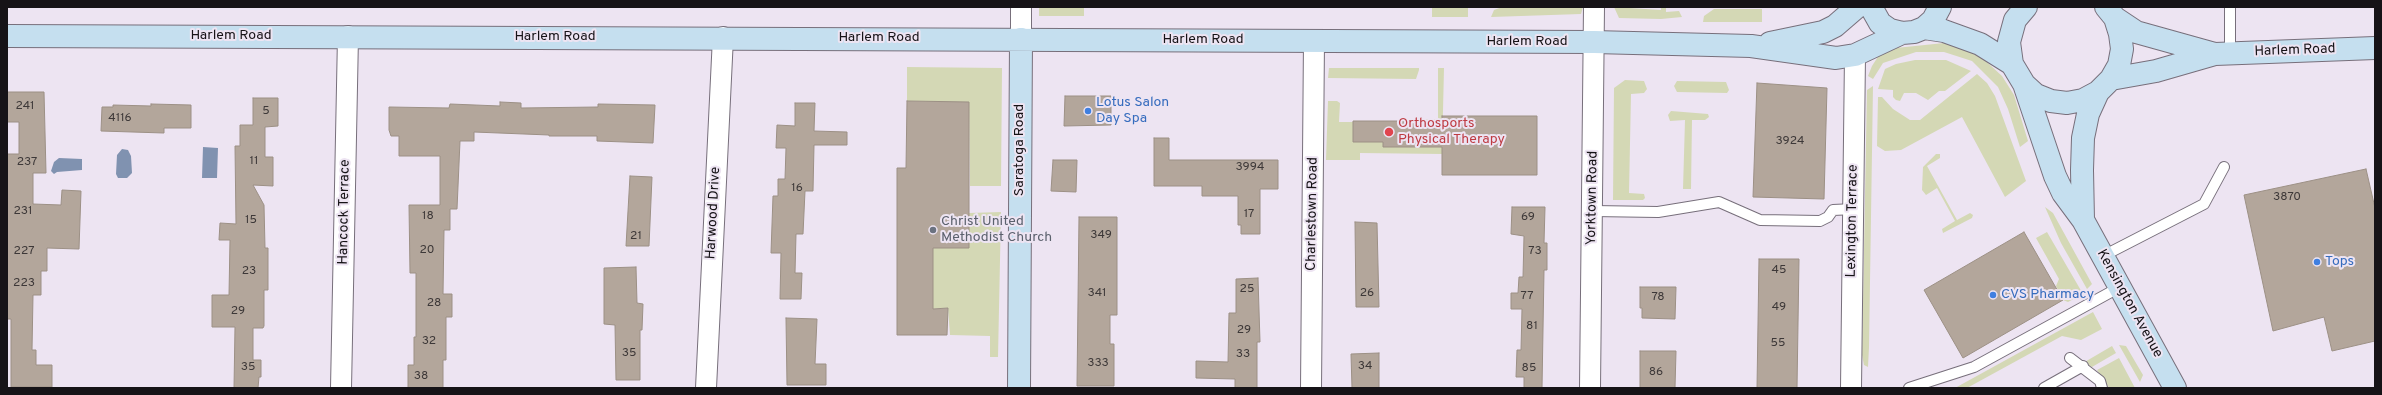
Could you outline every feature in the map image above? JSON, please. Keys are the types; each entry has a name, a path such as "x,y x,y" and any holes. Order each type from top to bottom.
{"main road":[{"name":"Harlem Road","path":"1751,46 1774,43 1823,32 1834,26 1857,7"},
{"path":"1871,7 1880,23 1890,30 1902,33"},
{"path":"1924,28 1933,20 1940,7"},
{"path":"2024,84 2012,64 2009,42 2015,20 2026,7"},
{"name":"Harlem Road","path":"2110,13 2136,32 2223,54"},
{"name":"Kensington Avenue","path":"2083,220 2083,138 2088,114 2118,65 2122,49 2120,34 2110,13"},
{"name":"Harlem Road","path":"7,36 723,37 1594,42 1751,46 1825,57 1855,55 1902,33 1914,32 1924,28"},
{"path":"1924,28 1944,32 1980,44 2012,64"},
{"name":"Saratoga Road","path":"1018,388 1021,39"},
{"name":"Harlem Road","path":"2024,84 2036,95 2051,101 2067,103 2083,100 2105,86 2223,54 2375,48"},
{"name":"Kensington Avenue","path":"2024,84 2055,176 2063,193 2083,220 2175,388"}],"street":[{"name":"Saratoga Road","path":"1021,7 1021,39"},
{"name":"Yorktown Road","path":"1590,388 1594,7"},
{"name":"Hancock Terrace","path":"341,388 348,36"},
{"name":"Harwood Drive","path":"706,388 723,37"},
{"name":"Charlestown Road","path":"1310,388 1314,40"},
{"name":"Lexington Terrace","path":"1851,388 1855,55"}],"lane":[{"path":"2223,54 2230,7"},
{"path":"2103,256 2204,204 2224,167"},
{"path":"1592,211 1658,212 1720,202 1760,220 1820,221 1828,217 1833,210 1854,210"},
{"path":"1909,388 1974,366 2120,287"},
{"path":"2070,358 2083,366 2100,381 2102,388"},
{"path":"2044,388 2083,366"}],"green space":[{"path":"1039,7 1084,7 1084,16 1039,16"},
{"path":"1432,7 1468,7 1468,17 1432,17"},
{"path":"1502,7 1583,7 1581,14 1491,17 1494,10"},
{"path":"1614,7 1661,10 1661,7 1666,7 1666,12 1679,11 1682,17 1661,19 1619,18"},
{"path":"1714,9 1762,9 1762,22 1703,22 1704,16"},
{"path":"1944,43 1976,52 2002,76 2014,95 2028,141 2020,147 2008,109 1998,87 1972,61 1944,52 1916,52 1883,63 1873,79 1868,76 1872,66 1881,52 1896,48"},
{"path":"1915,60 1946,60 1971,71 1945,91 1939,91 1928,100 1916,93 1904,93 1900,101 1893,97 1893,90 1878,89 1885,69 1896,64"},
{"path":"907,67 1002,68 1001,186 970,186 969,103 907,101"},
{"path":"1329,68 1419,68 1419,70 1416,79 1328,78"},
{"path":"1438,68 1444,68 1442,154 1360,153 1360,160 1326,160 1328,101 1337,101 1340,103 1339,122 1353,122 1383,142 1383,147 1424,147 1424,119 1438,119"},
{"path":"1977,74 1987,83 1995,96 2026,181 2005,197 1962,117 1901,150 1885,151 1877,146 1878,97 1882,97 1893,109 1910,120 1920,120"},
{"path":"1625,80 1644,81 1647,89 1644,93 1631,94 1629,193 1644,194 1645,198 1643,200 1613,200 1614,88"},
{"path":"1677,81 1726,82 1729,90 1727,93 1677,92 1674,86"},
{"path":"1873,86 1868,367 1864,365 1862,355 1867,90"},
{"path":"1671,111 1708,114 1709,117 1705,120 1692,120 1691,189 1683,189 1685,120 1670,121 1668,115"},
{"path":"1936,154 1940,154 1940,158 1927,166 1957,220 1970,213 1973,215 1972,218 1943,233 1942,229 1955,221 1937,188 1926,195 1922,190 1923,167"},
{"path":"2045,207 2053,213 2092,284 2087,289 2061,243"},
{"path":"1001,212 998,357 990,357 990,336 950,335 948,308 933,309 933,248 969,248 969,213"},
{"path":"2047,232 2083,294 2068,302 2063,300 2056,286 2059,279 2036,238"},
{"path":"2093,312 2102,329 2081,340 2062,336 1967,388 1955,388"},
{"path":"2119,345 2126,346 2143,375 2140,382"},
{"path":"2112,346 2116,353 2092,367 2083,363"},
{"path":"2119,358 2135,388 2109,388 2097,370"}],"water":[{"path":"203,147 218,148 217,178 202,178"},
{"path":"122,149 128,150 131,156 132,173 127,178 118,178 116,174 117,155"},
{"path":"59,158 82,159 82,170 57,172 54,174 51,171 54,162"}],"building":[{"path":"1757,83 1827,88 1824,199 1753,197"},
{"path":"7,92 44,92 46,173 33,173 33,204 61,205 62,190 81,191 79,249 47,248 47,271 41,271 41,295 33,295 32,350 36,350 36,365 52,365 52,387 11,387 11,319 7,319 7,154 19,154 19,122 7,122"},
{"name":"Lotus Salon Day Spa","path":"1065,96 1111,96 1111,125 1064,126"},
{"path":"253,98 278,98 278,126 265,127 265,157 273,157 273,186 253,185 264,205 265,248 268,248 268,290 264,290 264,326 263,328 253,328 253,360 261,360 261,377 259,377 258,388 234,388 235,327 212,327 212,295 229,295 230,240 219,240 220,223 236,224 235,146 240,146 240,125 253,125"},
{"name":"Christ United Methodist Church","path":"907,101 969,102 969,248 933,248 933,309 948,308 947,335 897,335 897,168 906,168"},
{"path":"500,102 521,103 521,108 598,107 598,104 655,105 653,143 597,141 597,136 549,136 474,132 474,141 460,141 457,209 450,209 450,230 444,230 443,294 452,294 452,317 446,317 446,360 443,360 443,388 408,388 408,365 414,365 414,337 416,337 416,273 410,273 409,205 440,205 440,156 399,156 399,136 391,136 389,130 389,107 449,108 450,104 500,106"},
{"path":"795,103 815,103 814,131 847,132 847,145 814,145 813,191 805,191 803,234 796,234 795,273 802,273 801,299 780,299 781,253 771,253 773,196 778,196 778,179 785,179 786,148 776,148 777,125 795,126"},
{"path":"151,104 191,105 191,128 164,128 164,133 101,131 102,107 113,107 113,105 151,106"},
{"path":"1442,116 1537,116 1537,175 1442,175 1442,147 1383,147 1383,142 1353,142 1353,121 1442,121"},
{"path":"1154,138 1169,138 1169,160 1278,160 1278,189 1260,189 1260,234 1241,234 1241,225 1238,225 1238,196 1202,196 1202,186 1154,186"},
{"path":"1053,160 1077,160 1076,192 1051,191"},
{"name":"Tops","path":"2366,169 2375,208 2375,341 2332,351 2324,317 2273,331 2244,195"},
{"path":"630,176 652,177 649,246 626,246"},
{"path":"1512,207 1545,207 1544,243 1547,243 1547,270 1544,270 1542,388 1524,388 1524,377 1516,377 1517,350 1521,350 1522,309 1511,309 1511,293 1518,293 1519,277 1523,277 1524,236 1511,234"},
{"path":"1079,217 1117,217 1117,315 1110,315 1110,344 1114,344 1114,386 1077,386"},
{"path":"1355,222 1377,223 1379,307 1356,307"},
{"name":"CVS Pharmacy","path":"2024,232 2063,300 1963,358 1924,290"},
{"path":"1759,259 1799,259 1797,388 1757,388"},
{"path":"636,267 637,303 643,304 642,330 640,330 640,380 616,380 615,325 604,324 604,268"},
{"path":"1258,278 1260,342 1257,342 1257,388 1235,388 1235,379 1196,378 1196,361 1228,362 1229,313 1236,313 1236,279"},
{"path":"1640,287 1676,287 1675,319 1642,318 1642,308 1640,308"},
{"path":"786,318 817,319 815,364 826,364 826,385 787,385"},
{"path":"1640,351 1676,351 1675,388 1640,388"},
{"path":"1379,353 1379,388 1352,388 1351,354"}],"place":[{"name":"Lotus Salon Day Spa","path":"1088,111"},
{"name":"Orthosports Physical Therapy","path":"1389,132"},
{"name":"Christ United Methodist Church","path":"933,230"},
{"name":"Tops","path":"2317,262"},
{"name":"CVS Pharmacy","path":"1993,295"}]}
